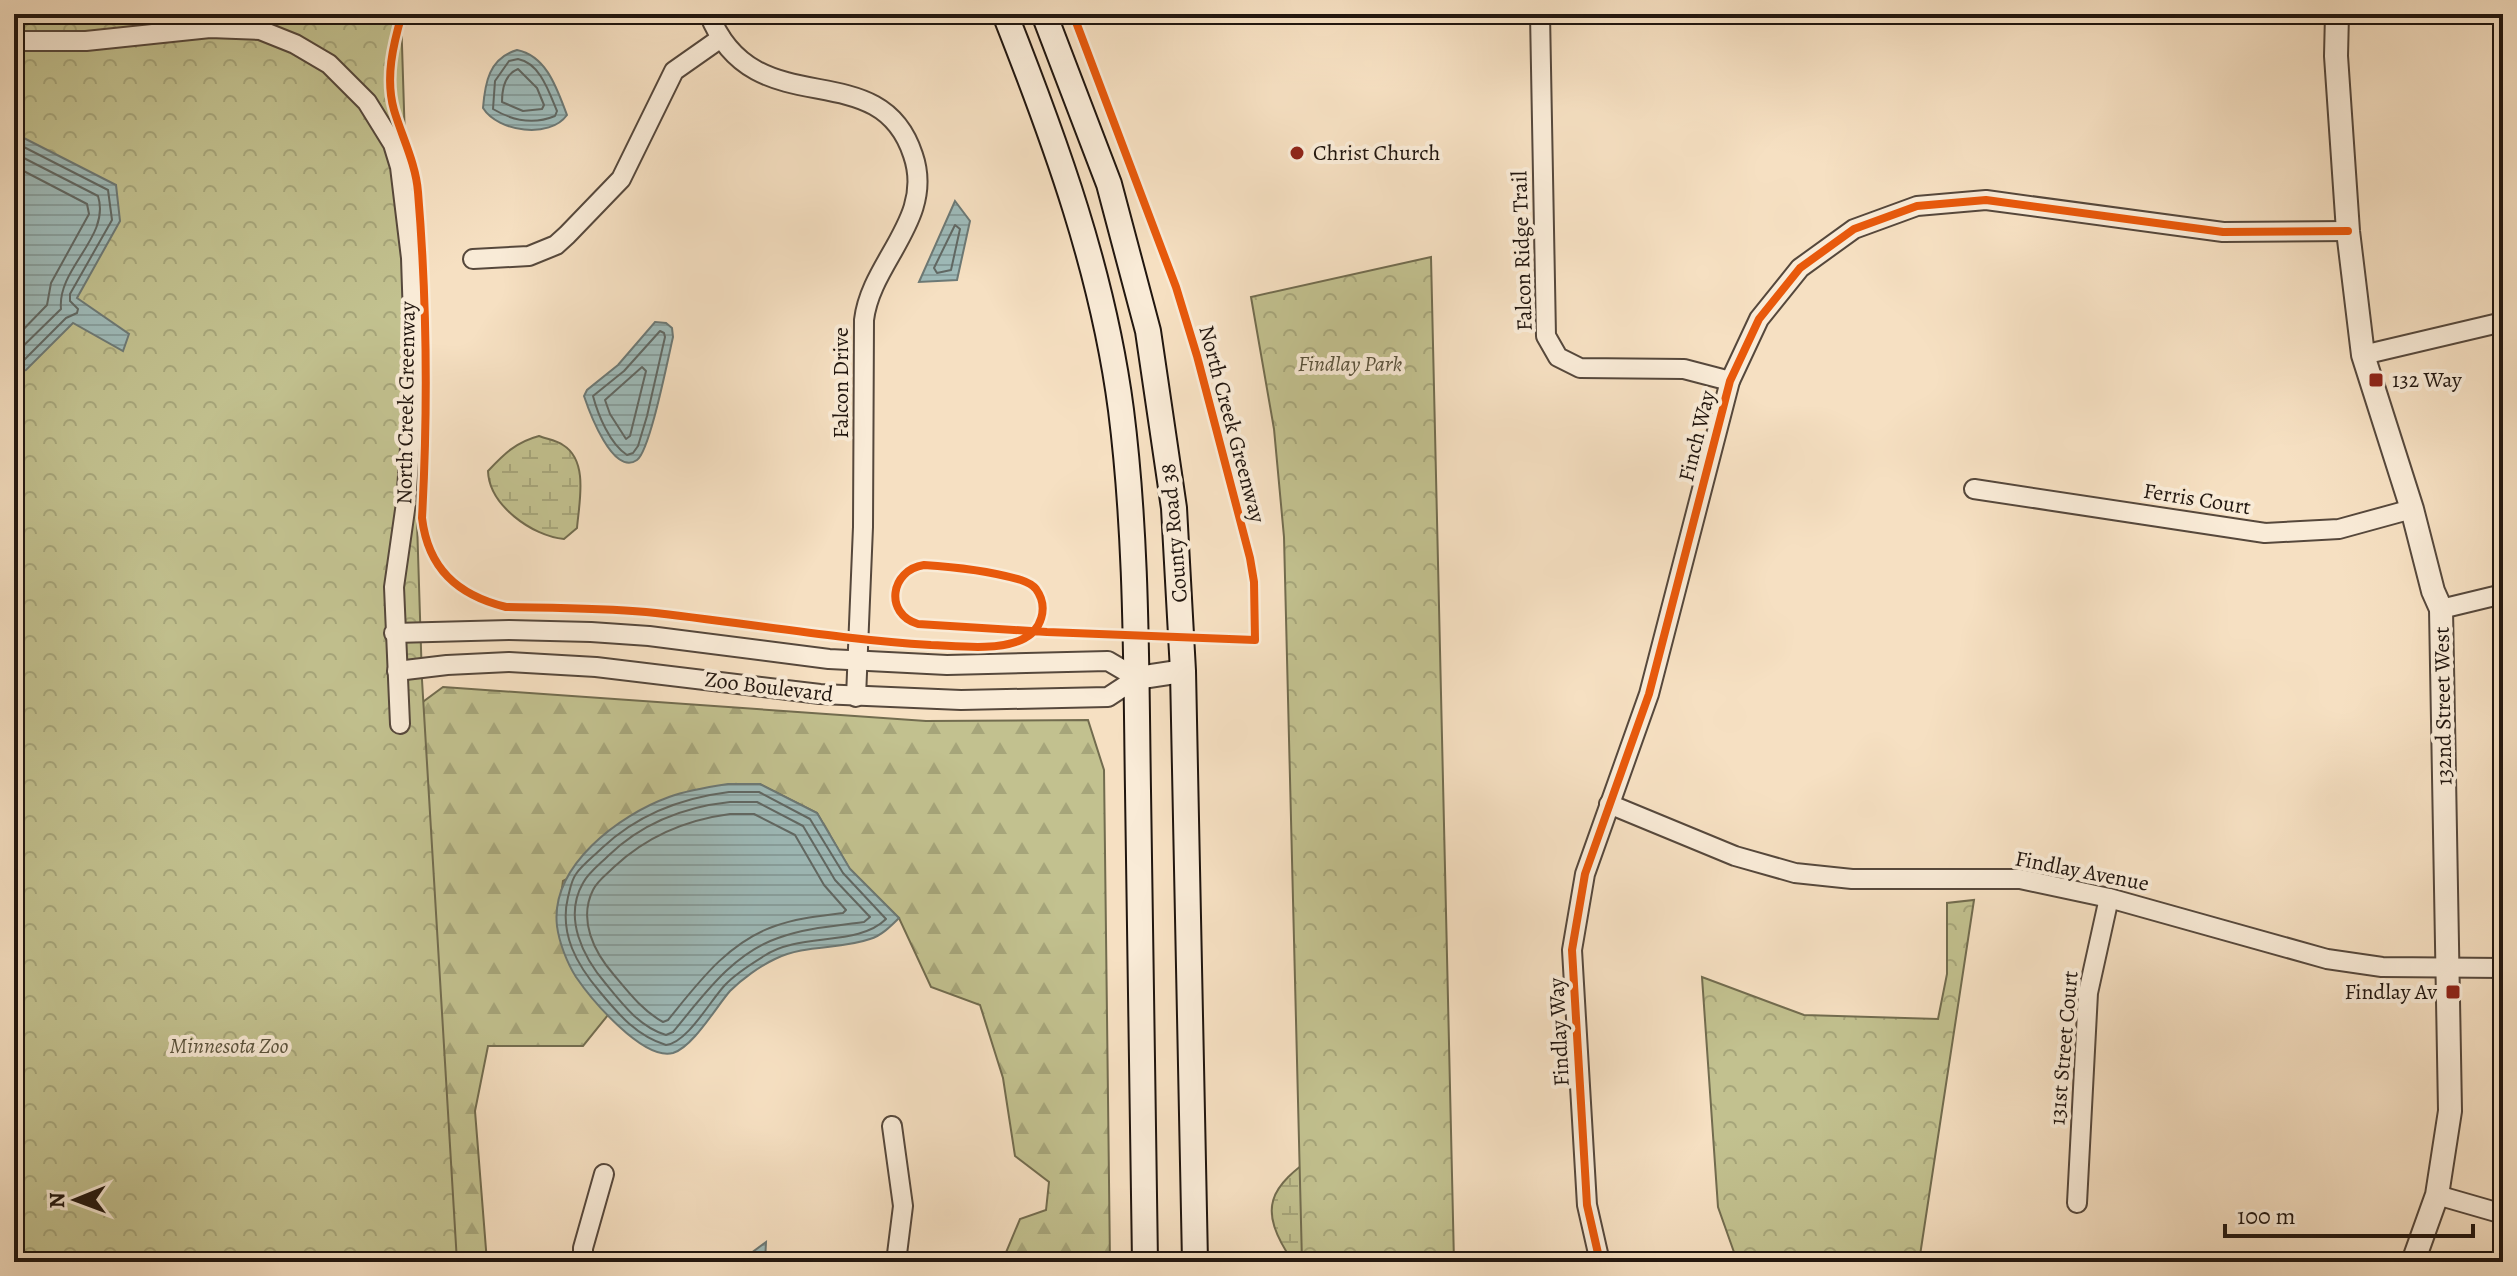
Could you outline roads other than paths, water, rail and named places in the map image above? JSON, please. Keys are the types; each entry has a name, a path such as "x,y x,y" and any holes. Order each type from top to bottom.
{"main road":[{"name":"County Road 38","path":"1005,14 1055,141 1084,231 1121,410 1133,553 1137,678 1145,1262"},
{"name":"County Road 38","path":"1044,14 1109,184 1148,331 1174,508 1183,671 1195,1262"}],"street":[{"name":"Falcon Drive","path":"709,14 733,55 750,69 769,78 856,96 881,109 901,129 917,167 919,183 913,213 874,285 865,311 864,485 856,697"},
{"name":"Falcon Ridge Trail","path":"1540,14 1546,336 1558,357 1580,368 1684,369 1730,381"},
{"name":"132nd Street West","path":"2337,14 2336,56 2348,231 2363,355 2441,609 2450,1111 2437,1195 2413,1262"},
{"path":"14,41 86,41 210,28 260,30 295,44 329,64 367,102 393,144 400,167 411,258 415,379 406,503 394,587 400,724"},
{"path":"473,259 529,256 556,245 621,179 674,71 721,38"},
{"name":"Finch Way","path":"1609,804 1649,694 1730,381 1759,319 1800,268 1854,229 1917,206 1986,200 2223,232 2348,231"},
{"path":"2363,355 2503,322"},
{"name":"Ferris Court","path":"1974,489 2265,533 2339,529 2412,509"},
{"path":"2441,609 2503,594"},
{"path":"394,633 533,630 619,634 808,657 947,665 1108,661 1137,678"},
{"name":"Zoo Boulevard","path":"397,671 509,662 596,667 856,697 961,700 1108,697 1137,678 1183,671"},
{"name":"Findlay Avenue","path":"1609,804 1735,856 1795,873 1852,879 2020,879 2109,898 2327,959 2382,967 2503,968"},
{"name":"Findlay Way","path":"1600,1262 1587,1205 1572,950 1585,874 1609,804"},
{"name":"131st Street Court","path":"2077,1203 2088,993 2109,898"},
{"path":"892,1126 903,1206 896,1262"},
{"path":"583,1262 583,1248 604,1174"},
{"path":"2437,1195 2503,1214"}],"water":[{"path":"517,50 536,59 550,75 567,115 559,123 537,130 524,130 500,123 483,108 487,81 494,65"},
{"path":"14,133 116,185 120,221 77,298 129,334 123,351 73,323 26,370 14,375"},
{"path":"955,201 970,221 957,280 919,282"},
{"path":"655,322 666,323 672,328 673,337 647,440 637,460 628,463 619,459 603,440 584,396 587,390 618,365"},
{"path":"728,784 760,784 817,813 850,869 899,918 870,939 799,951 769,962 730,991 704,1026 681,1049 661,1053 647,1048 619,1026 576,977 560,939 558,904 576,864 592,846 629,816 669,797"},
{"path":"766,1242 765,1262 739,1262"}],"place":[{"name":"Christ Church","path":"1297,153"},
{"name":"132 Way","path":"2376,380"},
{"name":"Findlay Av","path":"2453,992"}],"park label":[{"name":"Findlay Park","path":"1350,364"},
{"name":"Minnesota Zoo","path":"229,1046"}]}
